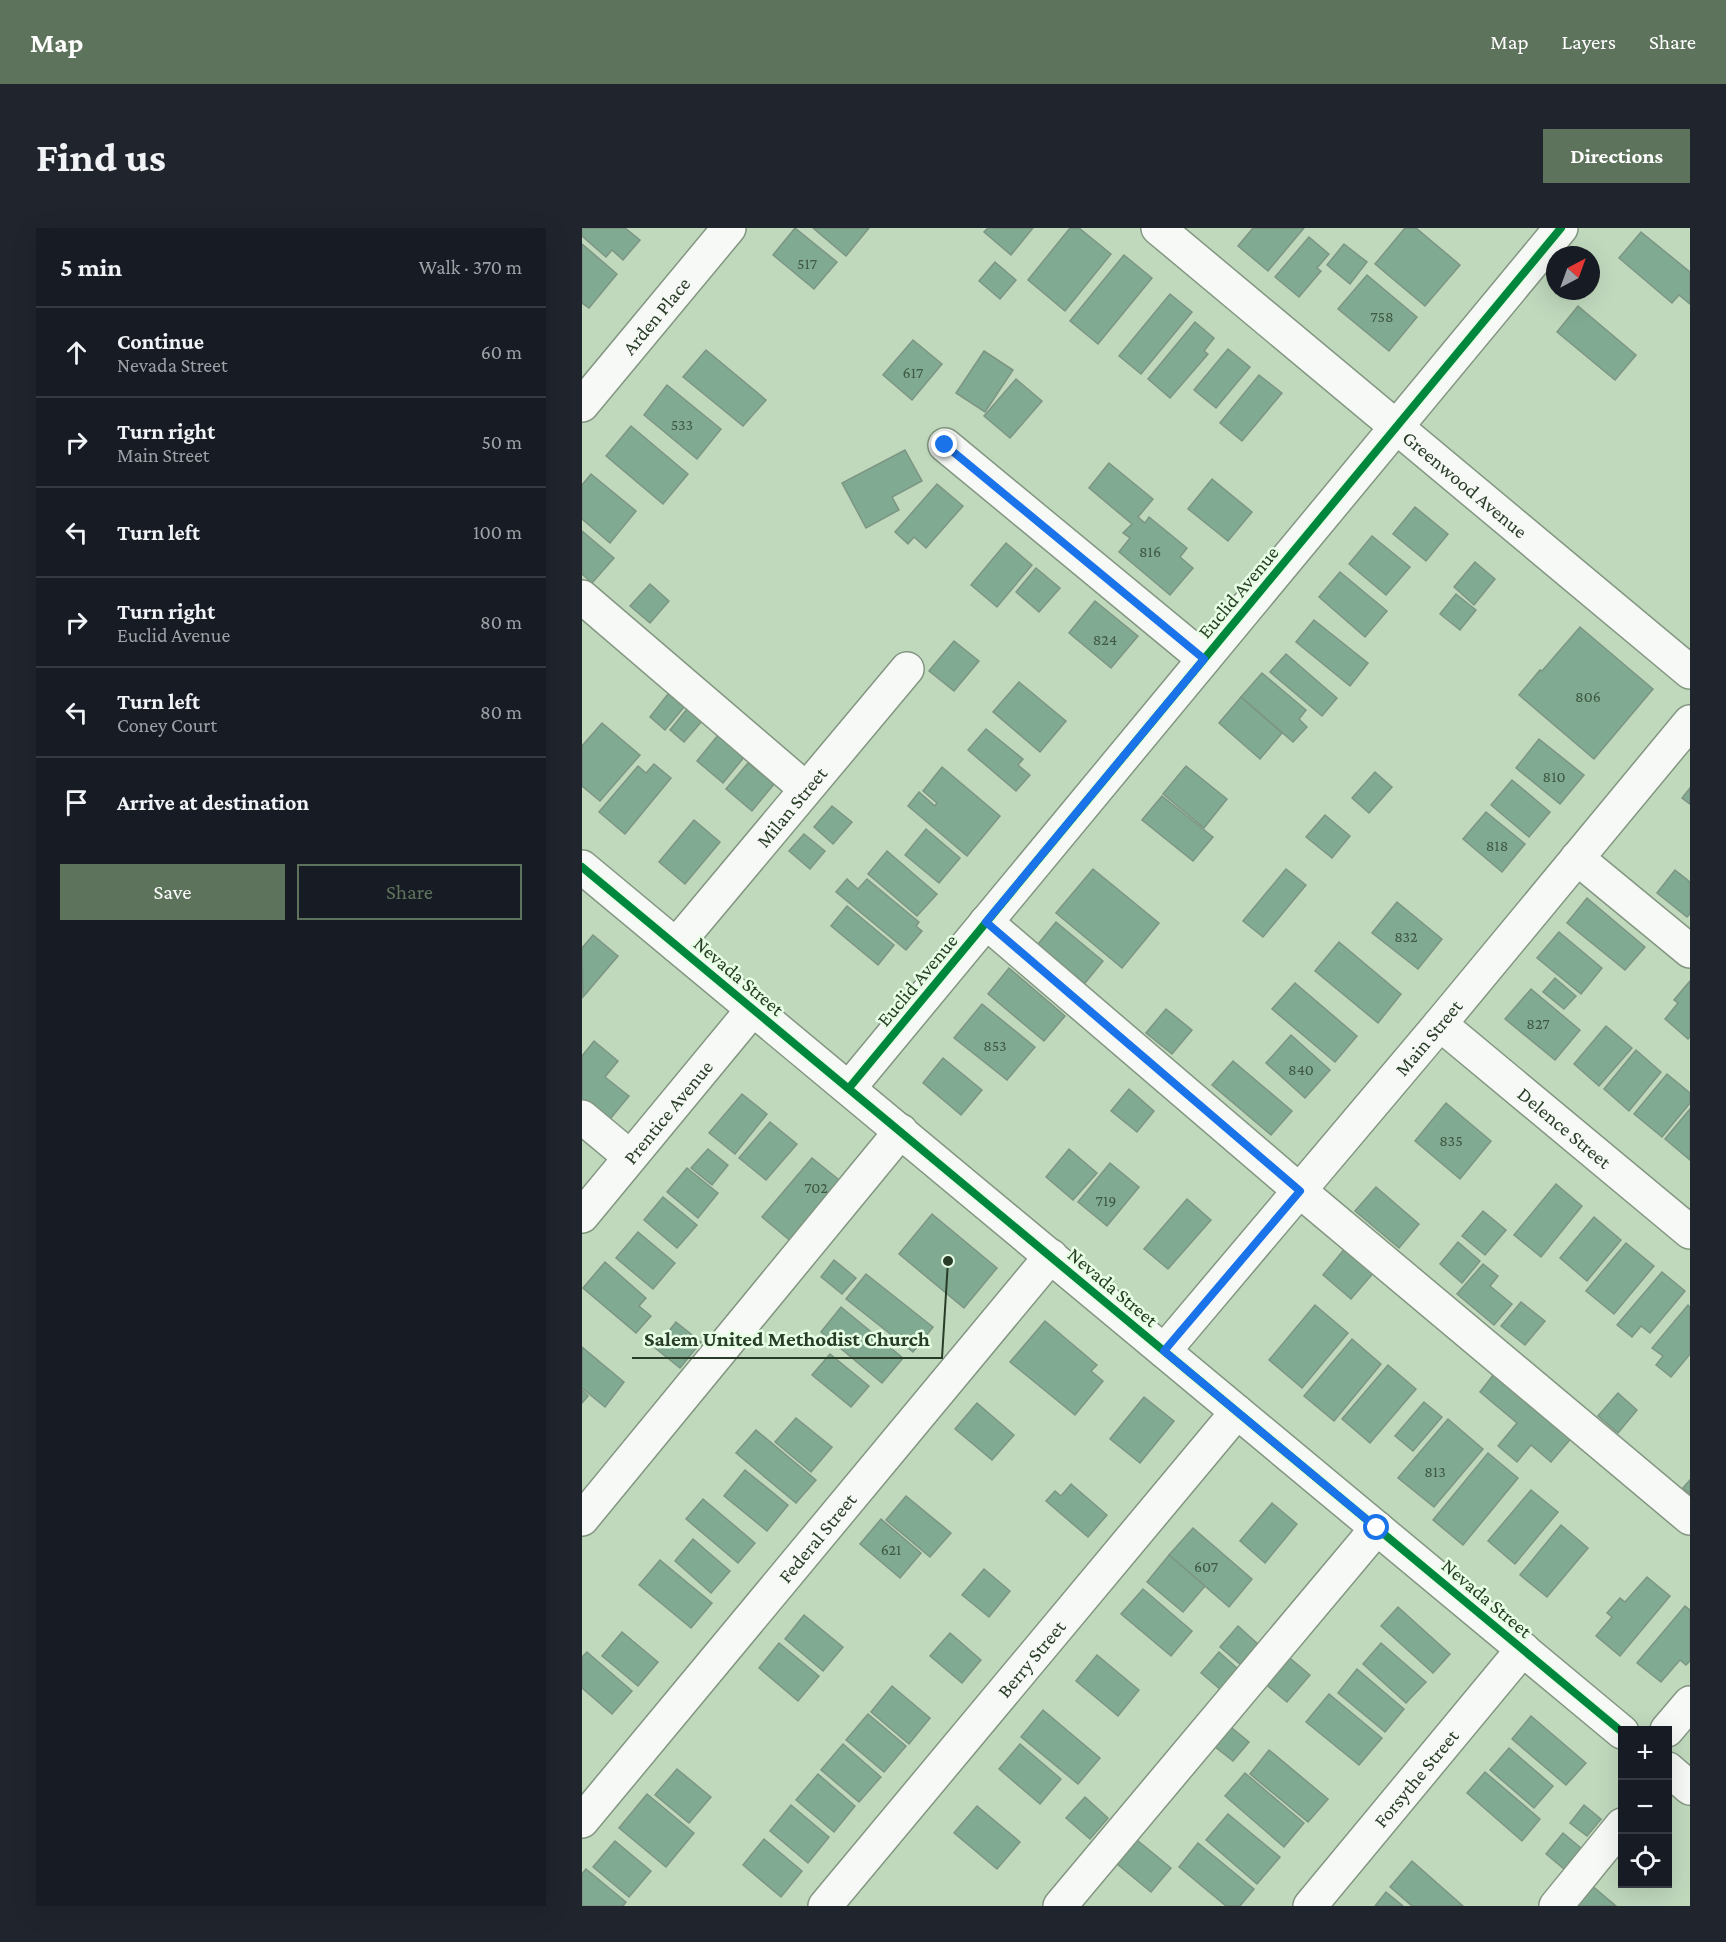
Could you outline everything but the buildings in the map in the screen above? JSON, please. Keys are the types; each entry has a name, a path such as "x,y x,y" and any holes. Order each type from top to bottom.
{"street":[{"name":"Arden Place","path":"582,405 729,228"},
{"name":"Euclid Avenue","path":"849,1088 1561,228"},
{"name":"Greenwood Avenue","path":"1178,234 1396,427 1690,672"},
{"path":"945,445 1204,659"},
{"path":"582,597 806,789"},
{"name":"Milan Street","path":"676,945 907,669"},
{"name":"Main Street","path":"1164,1351 1440,1024 1690,722"},
{"path":"1577,858 1690,951"},
{"name":"Nevada Street","path":"582,867 1618,1728"},
{"path":"986,922 1300,1191 1690,1518"},
{"name":"Prentice Avenue","path":"582,1216 753,1009"},
{"name":"Delence Street","path":"1440,1024 1690,1232"},
{"path":"582,1117 630,1157"},
{"path":"582,1519 901,1131"},
{"name":"Federal Street","path":"582,1821 1051,1256"},
{"name":"Berry Street","path":"825,1906 1238,1412"},
{"path":"1060,1906 1377,1528"},
{"name":"Forsythe Street","path":"1310,1906 1523,1649"},
{"path":"1671,1726 1690,1703"},
{"path":"1672,1773 1690,1788"},
{"path":"1556,1906 1618,1831"}],"cycle path":[{"path":"849,1088 1561,228"},
{"path":"582,867 1618,1729"}],"place":[{"name":"Salem United Methodist Church","path":"948,1261"}],"route":[{"path":"945,445 1204,659 986,922 1300,1191 1164,1351 1377,1528"}]}
